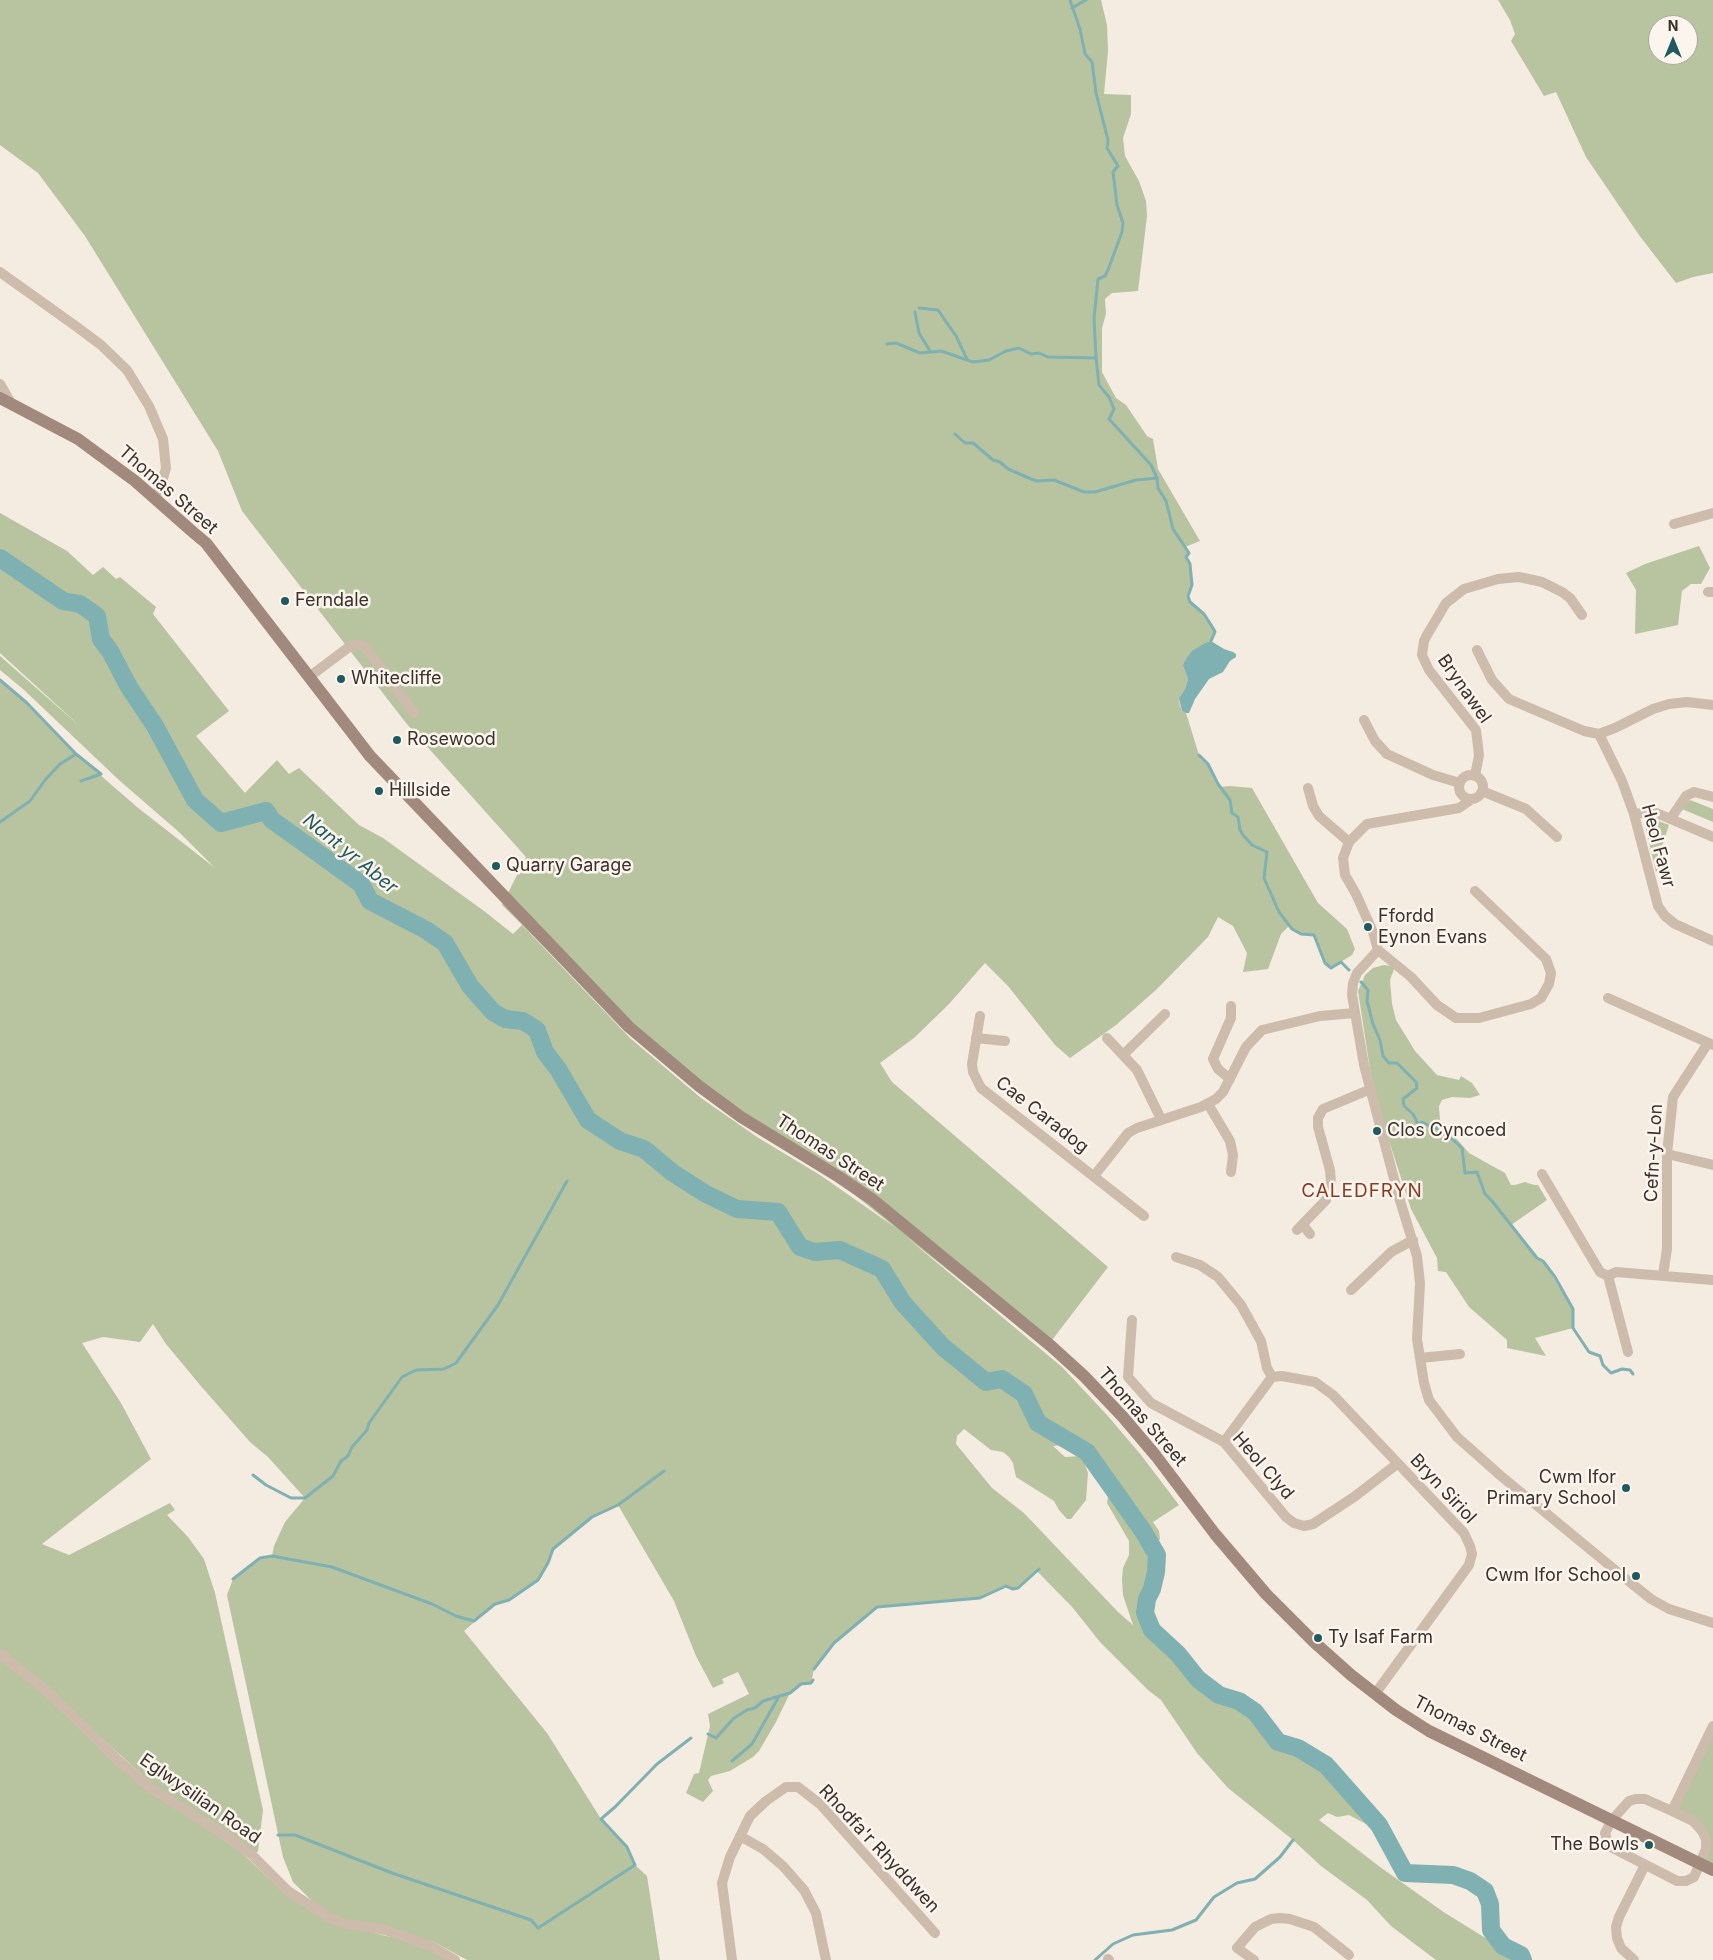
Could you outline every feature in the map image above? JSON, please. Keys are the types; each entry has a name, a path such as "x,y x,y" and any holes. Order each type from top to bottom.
{"main road":[{"name":"Thomas Street","path":"5,401 78,439 128,476 206,544 370,756 629,1027 699,1086 741,1117 873,1200 1051,1346 1084,1376 1156,1456 1215,1534 1266,1594 1314,1642 1375,1694 1429,1731 1713,1870"}],"street":[{"path":"0,272 101,345 127,370 149,406 163,440 166,468 160,489 153,497"},
{"path":"0,384 5,401"},
{"path":"1674,524 1713,512"},
{"name":"Brynawel","path":"1474,776 1479,755 1476,730 1429,670 1424,660 1424,641 1441,611 1452,597 1464,589 1498,579 1519,577 1542,582 1562,592 1570,598 1582,616"},
{"path":"309,678 349,647 362,645 414,714"},
{"path":"1477,650 1492,680 1509,699 1584,731 1599,734 1615,728 1632,718 1669,704 1687,702 1713,705"},
{"path":"1364,720 1375,742 1387,754 1460,788 1466,798 1472,799"},
{"name":"Heol Fawr","path":"1599,734 1622,781 1634,814 1653,892 1661,911 1675,924 1713,941"},
{"path":"1448,809 1454,804 1466,776 1474,776 1482,783 1482,791 1464,806 1448,809 1367,824 1349,842 1343,858 1345,875 1366,917 1378,950 1411,977 1437,1005 1456,1018 1479,1018 1531,1004 1541,998 1549,984 1551,973 1546,959 1475,891"},
{"path":"1308,788 1319,816 1349,842"},
{"path":"1482,791 1526,809 1557,837"},
{"path":"1671,818 1686,796 1694,792 1713,797"},
{"path":"1634,814 1654,812 1713,837"},
{"path":"1378,950 1354,978 1352,989 1354,1013 1371,1090 1420,1269 1417,1339 1424,1383 1429,1400 1457,1437 1501,1476 1651,1599 1669,1609 1713,1623"},
{"path":"1608,998 1711,1044"},
{"path":"1230,1079 1218,1069 1213,1059 1231,1018 1232,1006"},
{"path":"1231,1172 1233,1155 1230,1141 1208,1104 1223,1092 1246,1047 1262,1030 1320,1016 1354,1013"},
{"path":"1123,1055 1165,1014"},
{"name":"Cae Caradog","path":"980,1016 972,1064 973,1072 981,1088 1144,1216"},
{"path":"976,1038 1005,1041"},
{"path":"1107,1038 1142,1078 1161,1119"},
{"name":"Cefn-y-Lon","path":"1663,1275 1667,1248 1667,1154 1673,1098 1711,1044"},
{"path":"1310,1234 1300,1227 1326,1200 1331,1183 1330,1170 1318,1127 1318,1118 1323,1109 1371,1090"},
{"name":"Cae Caradog","path":"1094,1176 1128,1133 1161,1119 1208,1104"},
{"path":"1667,1154 1713,1165"},
{"path":"1542,1174 1602,1275 1608,1276 1616,1272 1713,1280"},
{"path":"1351,1290 1391,1252 1413,1240"},
{"path":"1176,1257 1200,1266 1218,1277 1241,1305 1262,1340 1268,1368 1272,1377 1224,1442"},
{"path":"1608,1276 1628,1352"},
{"name":"Heol Clyd","path":"1132,1320 1128,1377 1151,1403 1224,1442 1286,1517 1294,1523 1304,1526 1313,1524 1354,1498 1397,1464"},
{"path":"1420,1358 1460,1354"},
{"name":"Bryn Siriol","path":"1272,1377 1282,1376 1302,1379 1322,1386 1352,1414 1464,1533 1468,1540 1472,1554 1469,1565 1375,1694"},
{"name":"Eglwysilian Road","path":"0,1654 48,1692 120,1762 150,1787 233,1840 251,1854 288,1891 335,1920 386,1930 405,1936 433,1947 455,1960"},
{"path":"1672,1810 1713,1726"},
{"name":"Rhodfa'r Rhyddwen","path":"732,1960 722,1883 730,1857 750,1816 766,1801 786,1787 798,1787 820,1804 935,1933"},
{"path":"1646,1799 1692,1821 1706,1838 1706,1849 1694,1877 1686,1881 1677,1881 1610,1846 1605,1833 1612,1820 1629,1801 1646,1799"},
{"path":"740,1836 763,1849 784,1866 804,1890 816,1913 826,1960"},
{"path":"1634,1960 1621,1948 1617,1938 1616,1927 1619,1917 1645,1865"},
{"path":"1254,1960 1237,1948 1255,1927 1271,1919 1280,1918 1290,1919 1314,1927 1324,1933 1349,1955"}],"green space":[{"path":"0,0 1101,0 1107,25 1108,51 1104,94 1131,95 1131,114 1123,138 1125,156 1139,181 1146,201 1147,216 1138,291 1112,293 1105,299 1106,314 1102,328 1102,372 1116,398 1126,405 1147,436 1153,439 1158,469 1200,541 1185,547 1189,553 1186,557 1190,564 1192,585 1188,596 1190,602 1204,614 1215,632 1211,641 1207,642 1183,666 1188,679 1185,689 1179,698 1180,705 1182,711 1186,713 1199,755 1208,764 1220,787 1252,788 1318,903 1347,929 1355,949 1352,955 1331,968 1325,963 1314,936 1301,934 1289,926 1281,934 1268,969 1243,972 1247,953 1233,926 1218,917 1208,937 1156,990 1116,1025 1070,1058 1055,1045 1008,986 985,963 949,1004 914,1038 880,1063 892,1082 1108,1267 1046,1348 905,1236 1062,1367 1141,1455 1179,1505 1153,1522 1159,1531 1160,1539 1153,1549 1157,1555 1156,1572 1152,1589 1147,1599 1145,1613 1152,1630 1178,1654 1198,1679 1219,1695 1239,1701 1255,1712 1278,1742 1298,1748 1326,1765 1379,1825 1383,1833 1349,1815 1337,1817 1328,1813 1319,1820 1380,1867 1445,1913 1492,1942 1521,1955 1523,1960 1436,1960 1391,1926 1367,1900 1321,1866 1293,1840 1228,1788 1197,1753 1161,1700 1148,1690 1100,1642 1073,1608 1037,1571 1018,1588 1013,1589 1006,1586 980,1598 876,1607 834,1643 814,1669 811,1683 801,1684 790,1693 759,1751 753,1757 730,1771 711,1776 708,1780 713,1791 703,1802 686,1793 694,1774 699,1773 710,1726 708,1714 749,1694 738,1672 722,1679 724,1683 713,1688 696,1656 674,1601 618,1505 592,1517 553,1549 548,1563 538,1580 509,1600 495,1604 464,1631 547,1733 601,1819 627,1847 635,1865 647,1876 660,1960 467,1960 434,1942 340,1918 329,1913 313,1902 293,1882 283,1857 227,1595 233,1579 260,1558 272,1556 274,1546 285,1522 305,1498 268,1457 250,1442 200,1385 166,1344 153,1324 140,1342 103,1337 82,1343 121,1403 151,1459 42,1544 69,1555 170,1503 175,1510 167,1515 188,1537 204,1559 215,1593 263,1810 258,1851 255,1854 151,1783 0,1649 0,680 27,703 76,754 137,807 215,868 180,833 120,781 23,689 0,670 0,656 83,729 0,653 0,513 67,551 93,575 103,567 116,579 120,577 156,607 153,614 229,711 196,736 245,793 277,760 289,774 299,768 359,825 383,838 513,934 522,925 630,1038 701,1098 757,1137 820,1175 896,1228 846,1188 648,1050 502,905 526,857 406,723 242,511 218,451 85,236 38,173 0,145","holes":["964,1429 991,1450 1003,1452 1009,1457 1013,1463 1016,1477 1054,1501 1067,1519 1071,1519 1086,1500 1088,1473 1082,1456 1065,1457 1053,1446 1073,1444 1087,1452 1110,1485 1107,1503 1129,1541 1129,1555 1123,1568 1122,1579 1123,1595 1133,1625 1118,1612 1024,1513 992,1488 956,1444 957,1436"]},
{"path":"1498,0 1713,0 1713,273 1676,283 1639,235 1586,157 1556,92 1544,96 1511,41 1515,34 1510,20"},
{"path":"1699,546 1710,568 1701,584 1691,584 1682,591 1678,625 1635,634 1636,590 1626,573 1645,564"},
{"path":"1690,800 1713,809 1713,822 1682,809"},
{"path":"1656,820 1669,825 1662,846 1667,869 1656,872 1646,829 1647,824"},
{"path":"1384,965 1395,967 1390,980 1392,1004 1396,1020 1415,1051 1437,1075 1459,1080 1461,1076 1472,1083 1480,1095 1470,1098 1452,1097 1442,1100 1439,1106 1440,1120 1469,1153 1505,1173 1511,1185 1525,1182 1538,1185 1547,1200 1511,1225 1537,1258 1543,1261 1573,1309 1573,1328 1535,1338 1546,1356 1507,1348 1507,1340 1469,1307 1446,1272 1438,1271 1437,1258 1411,1209 1382,1119 1370,1069 1358,991 1365,975 1373,968"},
{"path":"0,1660 20,1673 148,1790 239,1850 268,1878 334,1924 400,1939 429,1949 446,1960 0,1960"},
{"path":"1713,1726 1713,1870 1699,1863 1706,1849 1702,1831 1672,1811"}],"water":[{"path":"1211,641 1233,652 1236,654 1236,657 1230,661 1223,672 1209,679 1195,699 1189,713 1186,713 1182,711 1179,698 1185,689 1188,679 1183,666 1192,651"}],"waterway":[{"path":"1070,0 1080,29 1085,54 1092,62 1096,93 1108,140 1107,148 1118,166 1113,172 1117,205 1123,223 1122,232 1108,270 1105,276 1098,279 1094,318 1099,385 1109,397 1114,409 1109,419 1151,465 1157,478 1158,488 1166,501 1173,529 1189,553 1186,557 1190,564 1192,585 1188,596 1190,602 1204,614 1213,628 1215,632 1211,641"},
{"path":"1072,8 1086,0"},
{"path":"919,308 938,310 956,336 967,359"},
{"path":"915,312 919,333 930,351"},
{"path":"887,344 896,343 920,353 941,351 973,362 989,360 1006,351 1019,348 1031,354 1039,353 1048,357 1096,358"},
{"path":"955,434 965,443 973,443 993,460 1000,462 1008,469 1037,481 1054,480 1084,492 1095,492 1136,480 1157,478"},
{"name":"Nant yr Aber","path":"0,558 63,601 80,604 97,616 101,639 110,651 129,687 155,726 195,800 221,823 266,811 272,820 361,884 370,901 426,930 445,943 470,986 493,1012 505,1019 523,1021 537,1030 545,1052 558,1069 588,1120 620,1141 644,1149 673,1173 706,1194 737,1209 778,1212 800,1247 815,1252 840,1250 882,1269 903,1303 943,1347 986,1382 1002,1379 1024,1394 1038,1423 1087,1452 1143,1531 1157,1555 1156,1572 1152,1589 1147,1599 1145,1613 1152,1630 1178,1654 1198,1679 1219,1695 1239,1701 1255,1712 1278,1742 1298,1748 1326,1765 1379,1825 1405,1873 1453,1875 1470,1881 1485,1891 1490,1904 1491,1930 1503,1946 1521,1955 1523,1960"},
{"path":"0,680 27,703 76,754 101,774 81,781"},
{"path":"0,822 30,801 45,780 60,764 76,754"},
{"path":"1199,755 1208,764 1218,784 1230,800 1232,813 1238,817 1240,830 1243,835 1252,845 1267,852 1264,878 1279,912 1292,929 1301,934 1314,935 1325,963 1331,968 1341,962 1349,970"},
{"path":"1361,982 1368,990 1367,1001 1373,1024 1380,1040 1383,1056 1389,1063 1397,1063 1416,1082 1417,1088 1403,1099 1404,1106 1413,1114 1418,1124 1422,1122 1441,1129 1462,1148 1465,1173 1477,1172 1485,1194 1537,1258 1543,1261 1555,1277 1573,1309 1573,1328 1589,1352 1600,1356 1603,1365 1611,1373 1622,1369 1630,1370 1633,1374"},
{"path":"253,1475 266,1485 291,1498 305,1498 333,1476 341,1461 348,1456 352,1447 367,1430 369,1423 402,1377 416,1370 444,1369 456,1363 498,1305 567,1181"},
{"path":"233,1579 260,1558 272,1556 332,1567 432,1604 456,1616 474,1621 495,1604 509,1600 538,1580 548,1563 553,1549 592,1517 618,1505 664,1471"},
{"path":"814,1669 834,1643 877,1607 980,1598 1006,1586 1013,1589 1018,1588 1039,1569"},
{"path":"708,1734 716,1738 734,1718 747,1710 755,1708 763,1701 790,1693 801,1684 811,1683 813,1680"},
{"path":"732,1761 752,1744 778,1698"},
{"path":"278,1835 295,1835 392,1873 531,1920 538,1928 635,1865 627,1847 601,1819 657,1764 691,1738"},
{"path":"1095,1960 1113,1944 1133,1935 1172,1930 1196,1920 1214,1897 1237,1883 1255,1879 1280,1857 1293,1840"}],"place":[{"name":"Ferndale","path":"285,601"},
{"name":"Whitecliffe","path":"341,679"},
{"name":"Rosewood","path":"397,740"},
{"name":"Hillside","path":"379,791"},
{"name":"Quarry Garage","path":"496,866"},
{"name":"Ffordd Eynon Evans","path":"1368,927"},
{"name":"Clos Cyncoed","path":"1377,1131"},
{"name":"Cwm Ifor Primary School","path":"1626,1488"},
{"name":"Cwm Ifor School","path":"1636,1576"},
{"name":"Ty Isaf Farm","path":"1318,1638"},
{"name":"The Bowls","path":"1649,1845"}],"district":[{"name":"CALEDFRYN","path":"1362,1191"}]}
